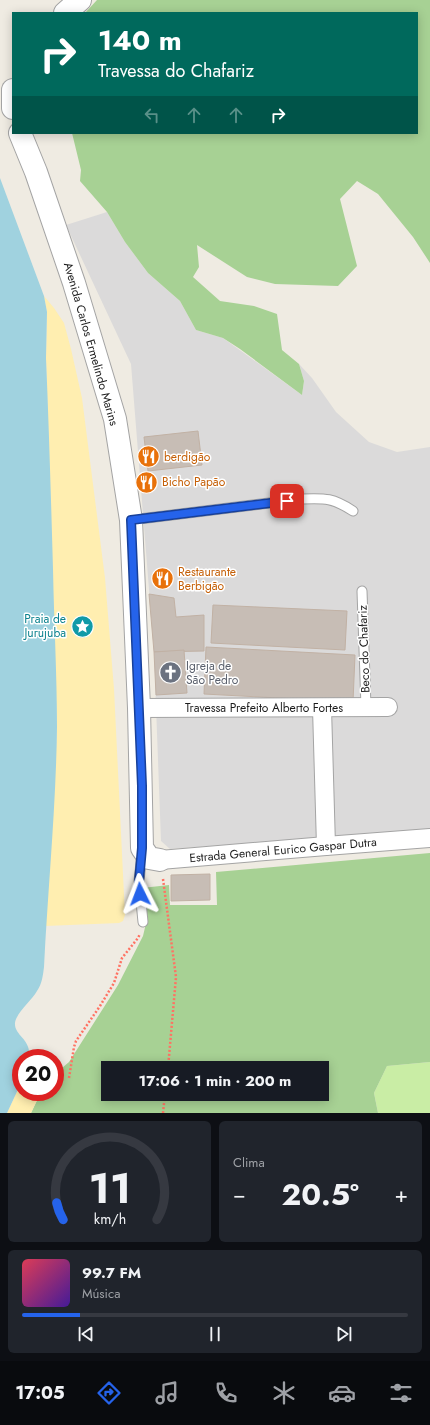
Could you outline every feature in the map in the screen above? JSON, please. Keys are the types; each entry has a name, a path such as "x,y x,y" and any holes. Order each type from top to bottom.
{"street":[{"path":"66,12 80,0"},
{"name":"Avenida Carlos Ermelindo Marins","path":"20,134 36,172 74,283 115,419 131,520 139,708 142,848"},
{"name":"Travessa Prefeito Alberto Fortes","path":"139,708 388,707"},
{"path":"322,708 326,846"},
{"name":"Estrada General Eurico Gaspar Dutra","path":"160,860 430,838"},
{"path":"142,848 148,858 160,860"}],"lane":[{"path":"131,520 302,499 322,498 339,502 353,511"},
{"name":"Beco do Chafariz","path":"362,591 366,707"},
{"name":"Avenida Carlos Ermelindo Marins","path":"142,848 139,881 143,922"}],"path":[{"path":"160,860 176,977 169,1061"},
{"path":"69,1078 76,1040 114,983 122,958 130,948"},
{"path":"163,1113 164,1101"}],"shaded area":[{"path":"107,212 125,242 148,273 180,301 196,330 223,338 302,395 304,381 299,364 312,378 336,412 369,442 397,452 430,447 430,830 170,849 161,841 154,652 131,364 66,225"}],"green space":[{"path":"97,0 430,0 430,263 413,237 378,194 357,181 340,199 357,266 338,286 275,284 247,277 197,245 199,267 193,277 220,301 254,306 277,314 282,350 299,364 304,381 302,395 223,338 196,330 180,301 148,273 125,242 107,212 80,181 81,170 72,134 418,134 418,12 86,12"},
{"path":"430,853 430,1062 387,1066 374,1093 378,1113 31,1113 37,1101 64,1101 64,1066 69,1062 118,985 143,936 147,919 142,888 169,885 170,905 217,905 216,872"},
{"path":"430,1062 430,1113 378,1113 374,1093 387,1066"}],"sand":[{"name":"Praia de Jurujuba","path":"44,296 64,323 82,398 105,578 114,689 125,915 123,921 119,923 45,926 53,816 57,729 46,358 47,312"},
{"path":"13,1101 37,1101 31,1113 7,1113"}],"water":[{"path":"0,178 44,296 47,312 46,358 57,727 55,787 44,967 39,988 16,1019 15,1027 26,1042 28,1049 12,1049 13,1101 7,1113 0,1113"}],"building":[{"path":"198,431 202,465 148,471 144,437"},
{"path":"149,594 174,598 176,617 204,615 204,651 154,652"},
{"path":"213,605 347,611 345,650 211,643"},
{"path":"206,647 355,655 353,702 204,694"},
{"name":"Igreja de São Pedro","path":"184,650 187,693 156,695 154,652"},
{"path":"210,874 210,900 171,901 171,875"}],"place":[{"name":"berdigão","path":"148,457"},
{"name":"Bicho Papão","path":"146,482"},
{"name":"Restaurante Berbigão","path":"162,579"},
{"name":"Praia de Jurujuba","path":"82,626"},
{"name":"Igreja de São Pedro","path":"170,673"}],"route":[{"path":"140,894 139,881 142,848 142,786 131,520 287,501"}]}
